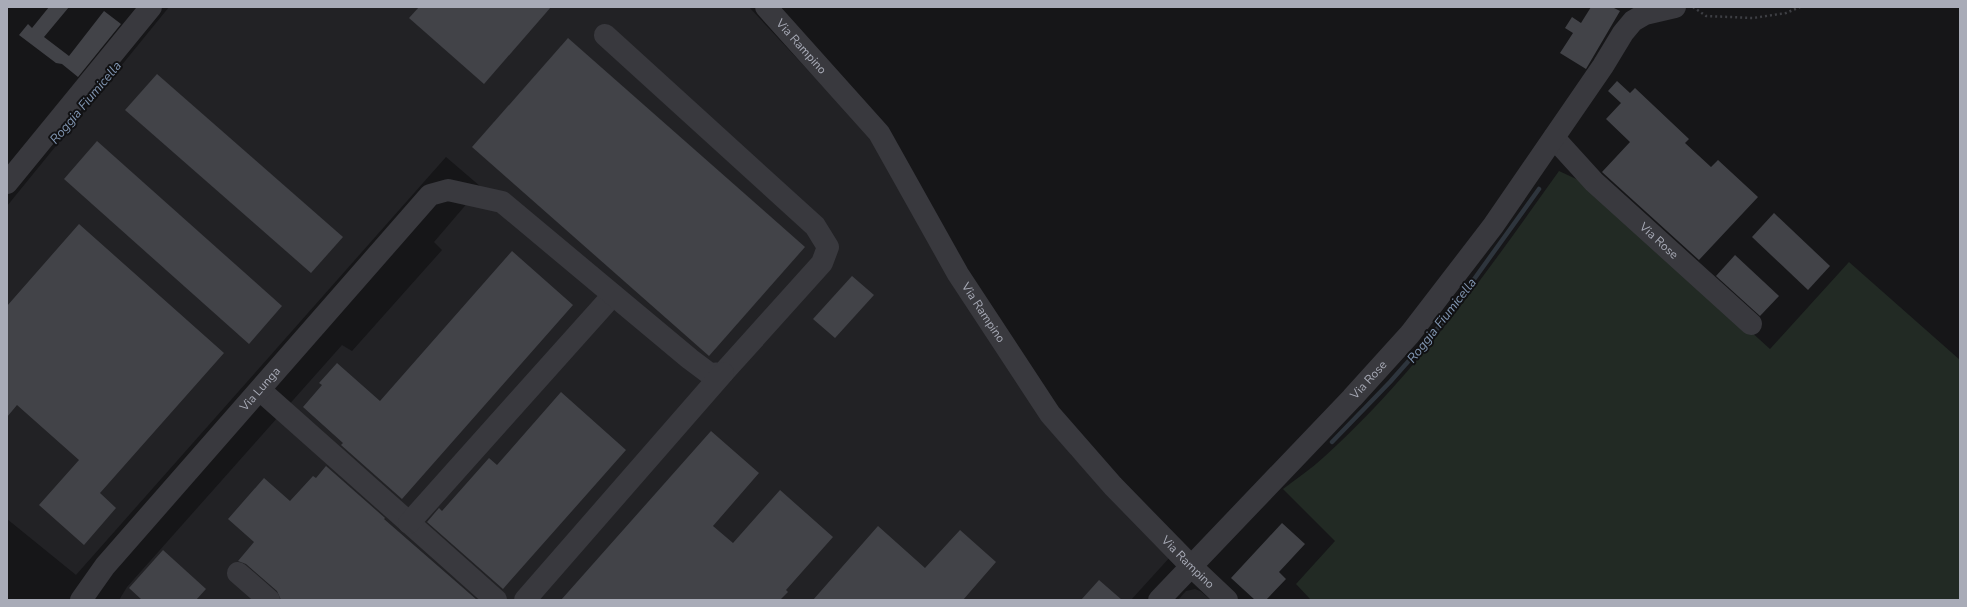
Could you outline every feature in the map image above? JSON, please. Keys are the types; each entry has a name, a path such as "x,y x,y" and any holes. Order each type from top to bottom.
{"street":[{"path":"7,184 151,7"},
{"name":"Via Rampino","path":"766,7 879,133 958,274 1050,414 1113,486 1191,566 1227,600"},
{"name":"Via Rose","path":"1159,600 1352,398 1410,334 1493,226 1554,138 1623,33 1633,21 1645,14 1670,7"},
{"path":"525,600 822,263 828,247 815,226 605,35"},
{"name":"Via Rose","path":"1554,138 1594,182 1751,324"},
{"name":"Via Lunga","path":"81,600 105,566 430,196 448,190 502,202 613,295"},
{"path":"409,523 613,295 710,374 724,373"},
{"path":"260,390 496,600"},
{"path":"238,573 269,600"}],"path":[{"path":"1693,7 1706,16 1753,18 1786,13 1800,7"}],"shaded area":[{"path":"169,7 749,7 875,142 1072,456 1171,556 1131,600 119,600 127,587 342,345 352,351 442,250 434,242 481,187 446,157 76,575 7,519 7,206"},
{"path":"1559,171 1587,184 1770,349 1849,262 1960,360 1960,600 1311,600 1296,584 1335,541 1283,489 1319,461 1358,425 1390,391 1449,321 1505,247"},
{"path":"1195,589 1211,600 1178,600 1186,591"}],"building":[{"path":"49,7 69,7 44,37 69,56 104,11 121,24 78,77 62,64 56,63 19,35 28,24 32,28"},
{"path":"419,7 551,7 484,84 409,18"},
{"path":"1591,7 1612,7 1620,11 1586,69 1560,53 1573,33 1565,28 1572,17 1581,23"},
{"path":"568,38 805,247 709,356 472,147"},
{"path":"157,74 343,237 311,273 125,110"},
{"path":"1617,81 1630,93 1635,88 1689,139 1685,143 1711,167 1718,160 1758,197 1699,260 1602,172 1630,142 1606,119 1621,103 1608,91"},
{"path":"97,141 282,306 249,344 64,179"},
{"path":"1774,213 1830,266 1808,290 1752,237"},
{"path":"79,224 224,353 100,493 116,508 84,545 39,505 79,460 17,405 7,417 7,306"},
{"path":"512,251 573,305 402,499 341,445 343,443 303,407 322,385 319,383 337,363 380,401"},
{"path":"1735,255 1779,296 1760,316 1716,276"},
{"path":"852,276 874,295 835,338 813,319"},
{"path":"561,392 626,450 503,589 427,522 439,508 442,511 489,458 497,465"},
{"path":"711,431 759,473 713,526 733,543 780,490 833,537 786,590 788,592 780,600 561,600"},
{"path":"326,466 477,600 281,600 277,591 246,564 238,561 254,542 228,519 264,478 290,501 313,476 316,478"},
{"path":"1282,523 1305,544 1279,572 1286,579 1266,600 1255,600 1231,578"},
{"path":"878,526 925,568 960,530 996,562 963,600 813,600"},
{"path":"163,550 206,589 196,600 142,600 129,588"},
{"path":"1099,580 1122,600 1081,600"}],"waterway":[{"name":"Roggia Fiumicella","path":"1332,442 1390,382 1444,321 1539,189"}]}
